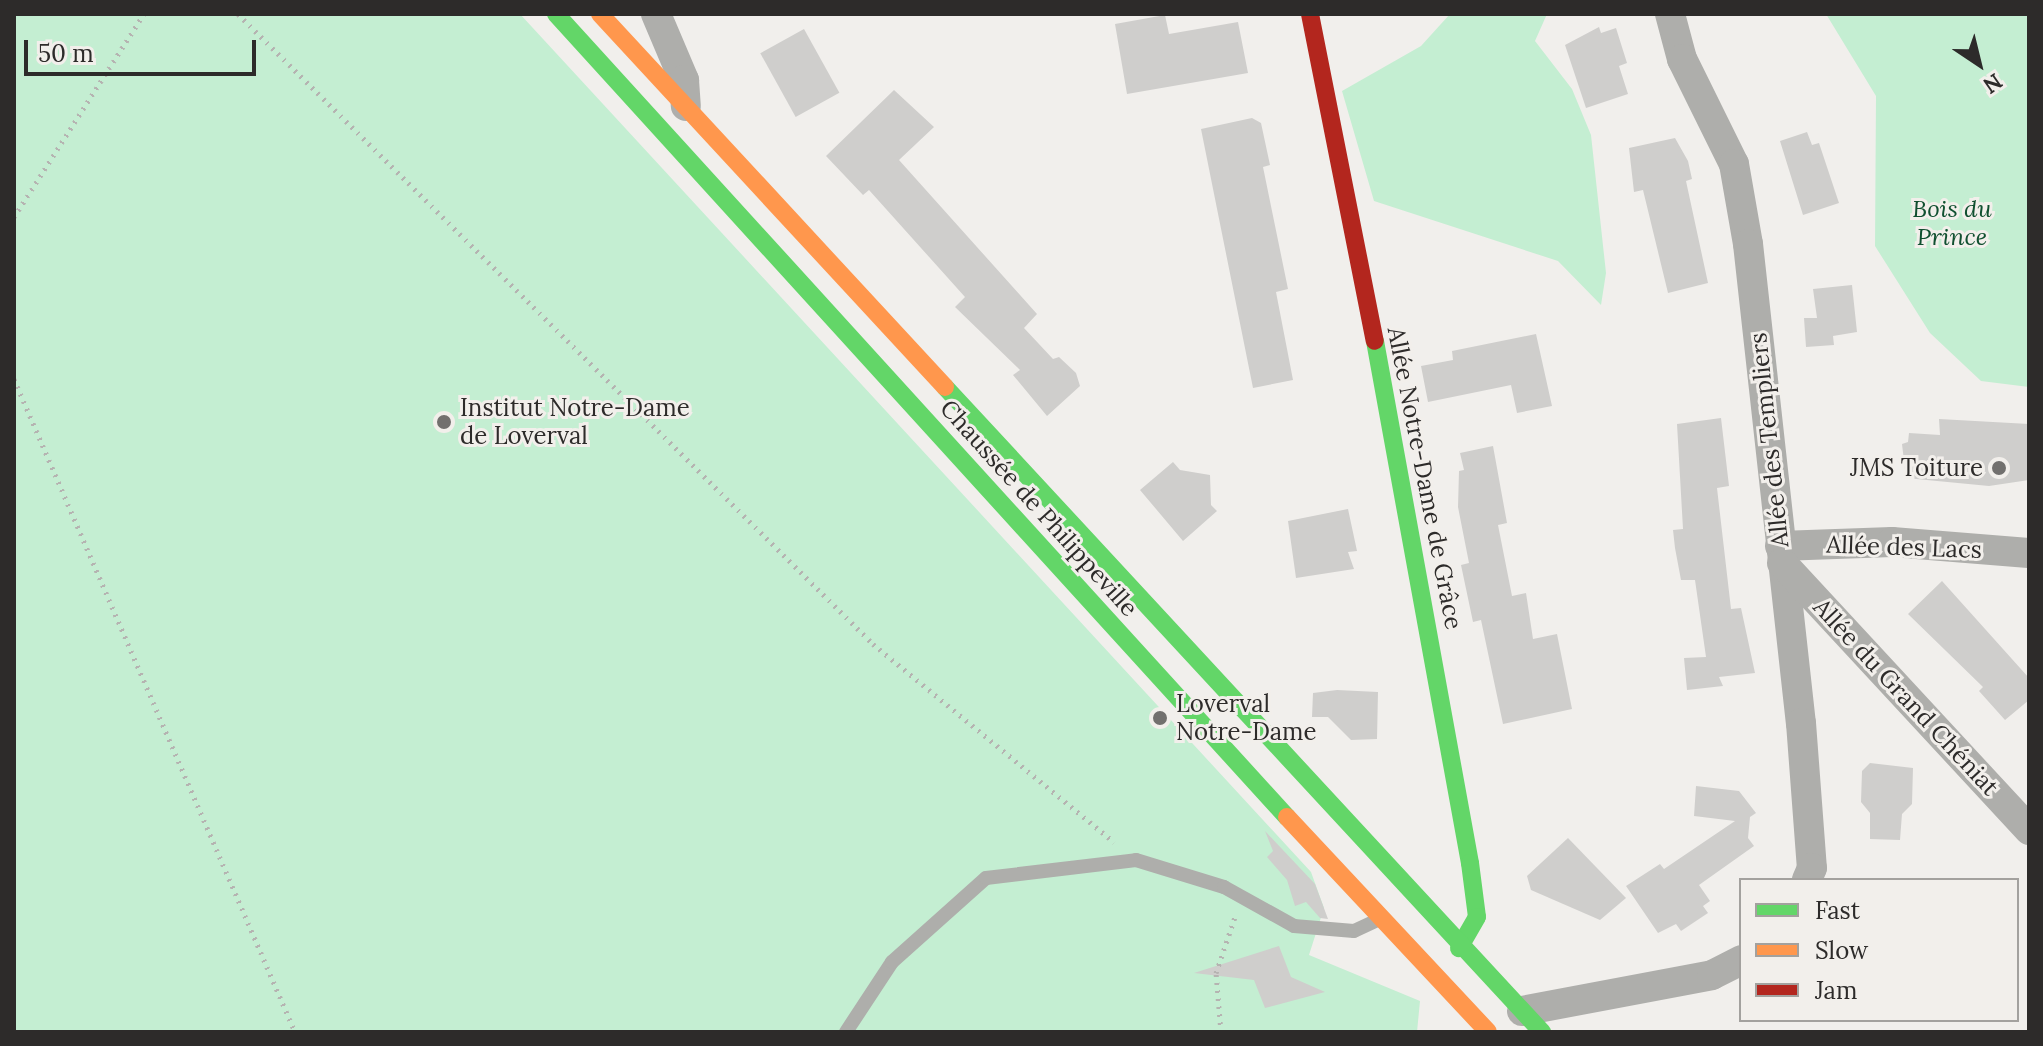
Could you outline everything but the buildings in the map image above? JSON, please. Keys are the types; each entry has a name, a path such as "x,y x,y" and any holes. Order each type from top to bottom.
{"main road":[{"name":"Chaussée de Philippeville","path":"556,14 1488,1032"},
{"name":"Chaussée de Philippeville","path":"600,14 1459,948 1532,1021"},
{"name":"Allée Notre-Dame de Grâce","path":"1310,14 1415,544 1470,863 1477,917 1459,948"},
{"path":"1430,971 1459,948"},
{"path":"1498,1032 1532,1021"}],"street":[{"path":"656,14 684,80 688,155"},
{"name":"Allée des Templiers","path":"1670,14 1682,59 1734,164 1748,244 1801,723 1812,868 1808,878"},
{"name":"Allée des Lacs","path":"1781,554 1892,542 2029,553"},
{"name":"Allée du Grand Chéniat","path":"1781,554 2029,830"},
{"path":"1532,1021 1712,975 1739,961"}],"lane":[{"path":"846,1032 892,962 986,878 1136,860 1246,899 1294,926 1354,931 1382,918"}],"path":[{"path":"14,217 144,14"},
{"path":"238,14 873,644 1136,860"},
{"path":"14,379 295,1032"},
{"path":"1221,1032 1216,973 1229,926 1246,899"}],"green space":[{"name":"Institut Notre-Dame de Loverval","path":"14,14 520,14 1311,872 1324,908 1309,955 1420,1001 1417,1032 14,1032"},
{"path":"1450,14 1547,14 1535,41 1572,89 1591,135 1606,273 1601,305 1558,261 1374,201 1342,91 1421,46"},
{"name":"Bois du Prince","path":"1826,14 2029,14 2029,387 1981,381 1930,333 1875,246 1876,96"}],"traffic: fast":[{"path":"556,14 1287,817"},
{"path":"1375,341 1470,863 1477,917 1459,948"},
{"path":"945,387 1542,1032"}],"traffic: slow":[{"path":"600,14 945,387"},
{"path":"1287,817 1488,1032"}],"traffic: jam":[{"path":"1310,14 1375,341"}],"place":[{"name":"Institut Notre-Dame de Loverval","path":"444,422"},
{"name":"JMS Toiture","path":"1999,468"},
{"name":"Loverval Notre-Dame","path":"1160,718"}]}
